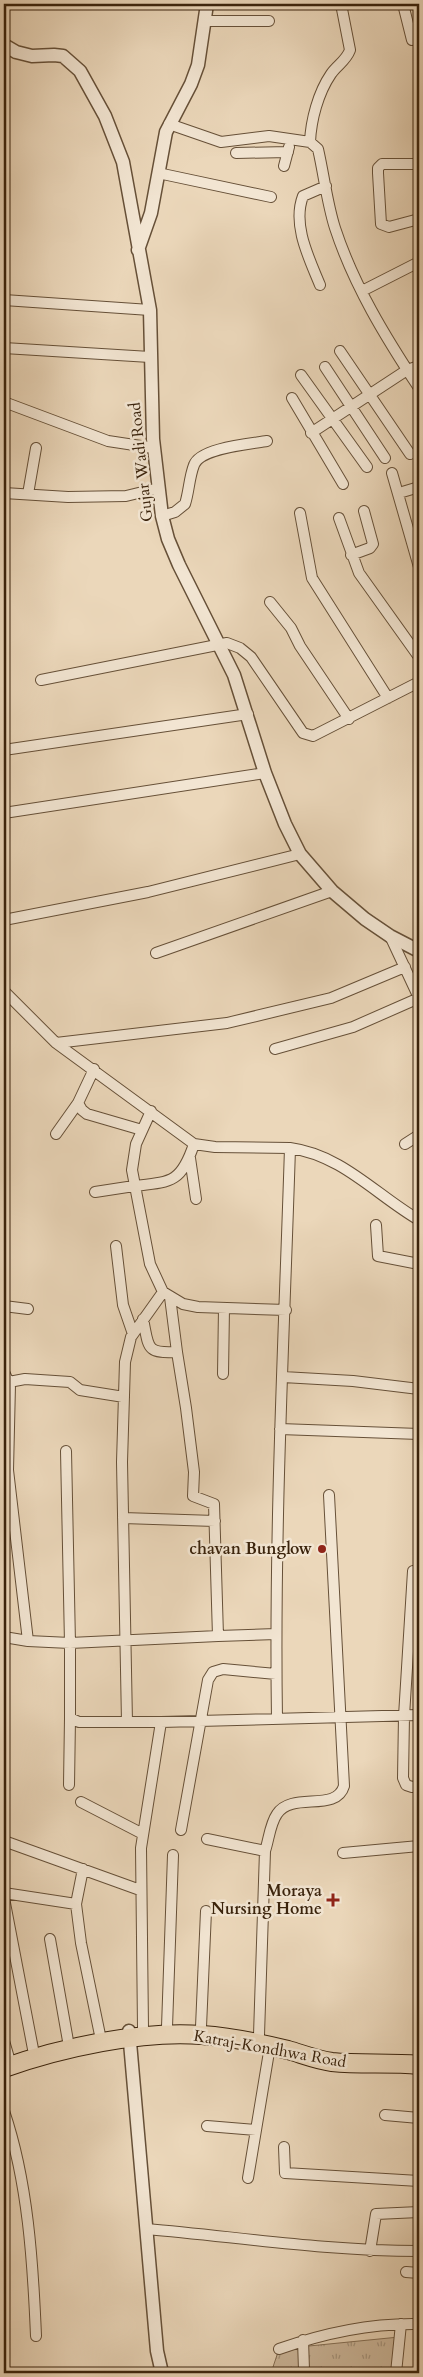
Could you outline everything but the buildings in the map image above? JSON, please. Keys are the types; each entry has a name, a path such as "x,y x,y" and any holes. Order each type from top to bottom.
{"highway":[{"name":"Katraj-Kondhwa Road","path":"6,2058 51,2054 134,2033 167,2027 201,2027 264,2041 329,2061 351,2064 419,2064"},
{"name":"Katraj-Kondhwa Road","path":"6,2058 33,2049 68,2041 100,2035 134,2033 167,2035 201,2034 302,2047 419,2057"}],"street":[{"path":"138,250 151,213 169,124 195,76 207,4"},
{"path":"310,142 311,126 316,109 331,74 348,56 350,50 342,4"},
{"path":"403,4 412,40"},
{"path":"205,21 269,21"},
{"name":"Gujar Wadi Road","path":"4,45 16,52 32,56 54,54 63,56 80,71 105,116 123,162 138,250 148,288 154,448 162,516 168,539 179,565 234,676 248,714 265,773 285,824 300,854 332,891 365,919 390,936 419,951"},
{"path":"169,124 221,142 261,136 310,142 318,149 335,228 378,323 419,388"},
{"path":"284,166 291,139"},
{"path":"236,153 288,152"},
{"path":"419,164 385,164 378,168 380,224 390,227 419,219"},
{"path":"158,172 271,197"},
{"path":"320,285 307,253 299,215 303,196 326,186"},
{"path":"362,291 419,262"},
{"path":"4,300 150,310"},
{"path":"4,348 150,357"},
{"path":"340,352 410,454"},
{"path":"311,432 407,370 419,366"},
{"path":"325,367 386,458"},
{"path":"301,375 367,467"},
{"path":"292,398 343,484"},
{"path":"4,402 108,442 154,448"},
{"path":"162,516 175,512 185,504 193,466 200,458 215,451 266,441"},
{"path":"28,494 36,448"},
{"path":"392,473 419,567"},
{"path":"399,493 419,486"},
{"path":"4,493 68,497 126,496 159,488"},
{"path":"351,555 370,548 373,544 364,511"},
{"path":"300,512 312,578 388,698"},
{"path":"339,518 358,573 419,657"},
{"path":"270,602 291,628 300,646 349,719"},
{"path":"41,680 219,644 233,645 251,657 277,692 303,733 308,736 320,734 419,682"},
{"path":"4,750 248,714"},
{"path":"4,812 265,773"},
{"path":"4,920 148,892 300,854"},
{"path":"156,953 332,891"},
{"path":"275,1049 353,1027 419,998 390,936"},
{"path":"56,1043 227,1023 331,998 405,967"},
{"path":"4,991 56,1043 194,1144 215,1147 307,1150 344,1167 419,1220"},
{"path":"56,1134 78,1103 94,1069"},
{"path":"78,1103 87,1114 142,1130"},
{"path":"151,1111 133,1156 133,1186 150,1264 166,1295 177,1352 193,1463 193,1496 214,1504 218,1636"},
{"path":"405,1144 419,1135"},
{"path":"95,1192 161,1184 176,1177 190,1157 194,1144"},
{"path":"277,1719 276,1634 280,1429 286,1310 290,1148"},
{"path":"190,1157 196,1199"},
{"path":"376,1225 378,1256 419,1264"},
{"path":"116,1246 123,1305 132,1334"},
{"path":"166,1295 183,1304 224,1308 286,1310"},
{"path":"127,1722 123,1518 126,1355 132,1334 143,1319 166,1295"},
{"path":"4,1306 28,1309"},
{"path":"223,1374 224,1308"},
{"path":"143,1319 151,1349 155,1352 177,1352"},
{"path":"4,1372 9,1382 6,1470 28,1641"},
{"path":"283,1377 353,1381 419,1389"},
{"path":"9,1382 25,1378 70,1382 80,1390 124,1398"},
{"path":"280,1429 419,1434"},
{"path":"66,1451 70,1643 69,1785"},
{"path":"248,2178 256,2130 264,2041 266,1851 278,1812 287,1805 336,1798 341,1794 344,1786 329,1495"},
{"path":"123,1518 215,1521"},
{"path":"413,1572 404,1716 403,1778 406,1785 412,1788 419,1786"},
{"path":"4,1637 28,1641 70,1643 276,1634"},
{"path":"181,1830 208,1680 213,1672 222,1669 276,1674"},
{"path":"70,1718 79,1722 161,1722 419,1715"},
{"path":"161,1722 140,1848 134,2033 157,2351 162,2373"},
{"path":"81,1802 143,1834"},
{"path":"207,1839 266,1851"},
{"path":"4,1841 140,1890"},
{"path":"343,1853 419,1846"},
{"path":"167,2027 173,1855"},
{"path":"82,1869 76,1904 81,1943 100,2035"},
{"path":"4,1894 76,1904"},
{"path":"4,1898 5,1914 33,2049"},
{"path":"201,2027 206,1911"},
{"path":"50,1939 68,2041"},
{"path":"4,2111 20,2181 30,2239 36,2336"},
{"path":"385,2115 419,2118"},
{"path":"207,2126 256,2130"},
{"path":"284,2146 286,2172 419,2181"},
{"path":"370,2251 376,2214 419,2212"},
{"path":"148,2229 271,2243 370,2251 419,2251"},
{"path":"406,2272 419,2273"},
{"path":"279,2349 303,2340 342,2331 401,2324 419,2324"},
{"path":"396,2373 401,2324"},
{"path":"301,2373 304,2370 303,2340"}],"green space":[{"path":"399,2337 394,2373 271,2373 279,2349"}],"place":[{"name":"chavan Bunglow","path":"322,1549"},
{"name":"Moraya Nursing Home","path":"333,1900"}]}
